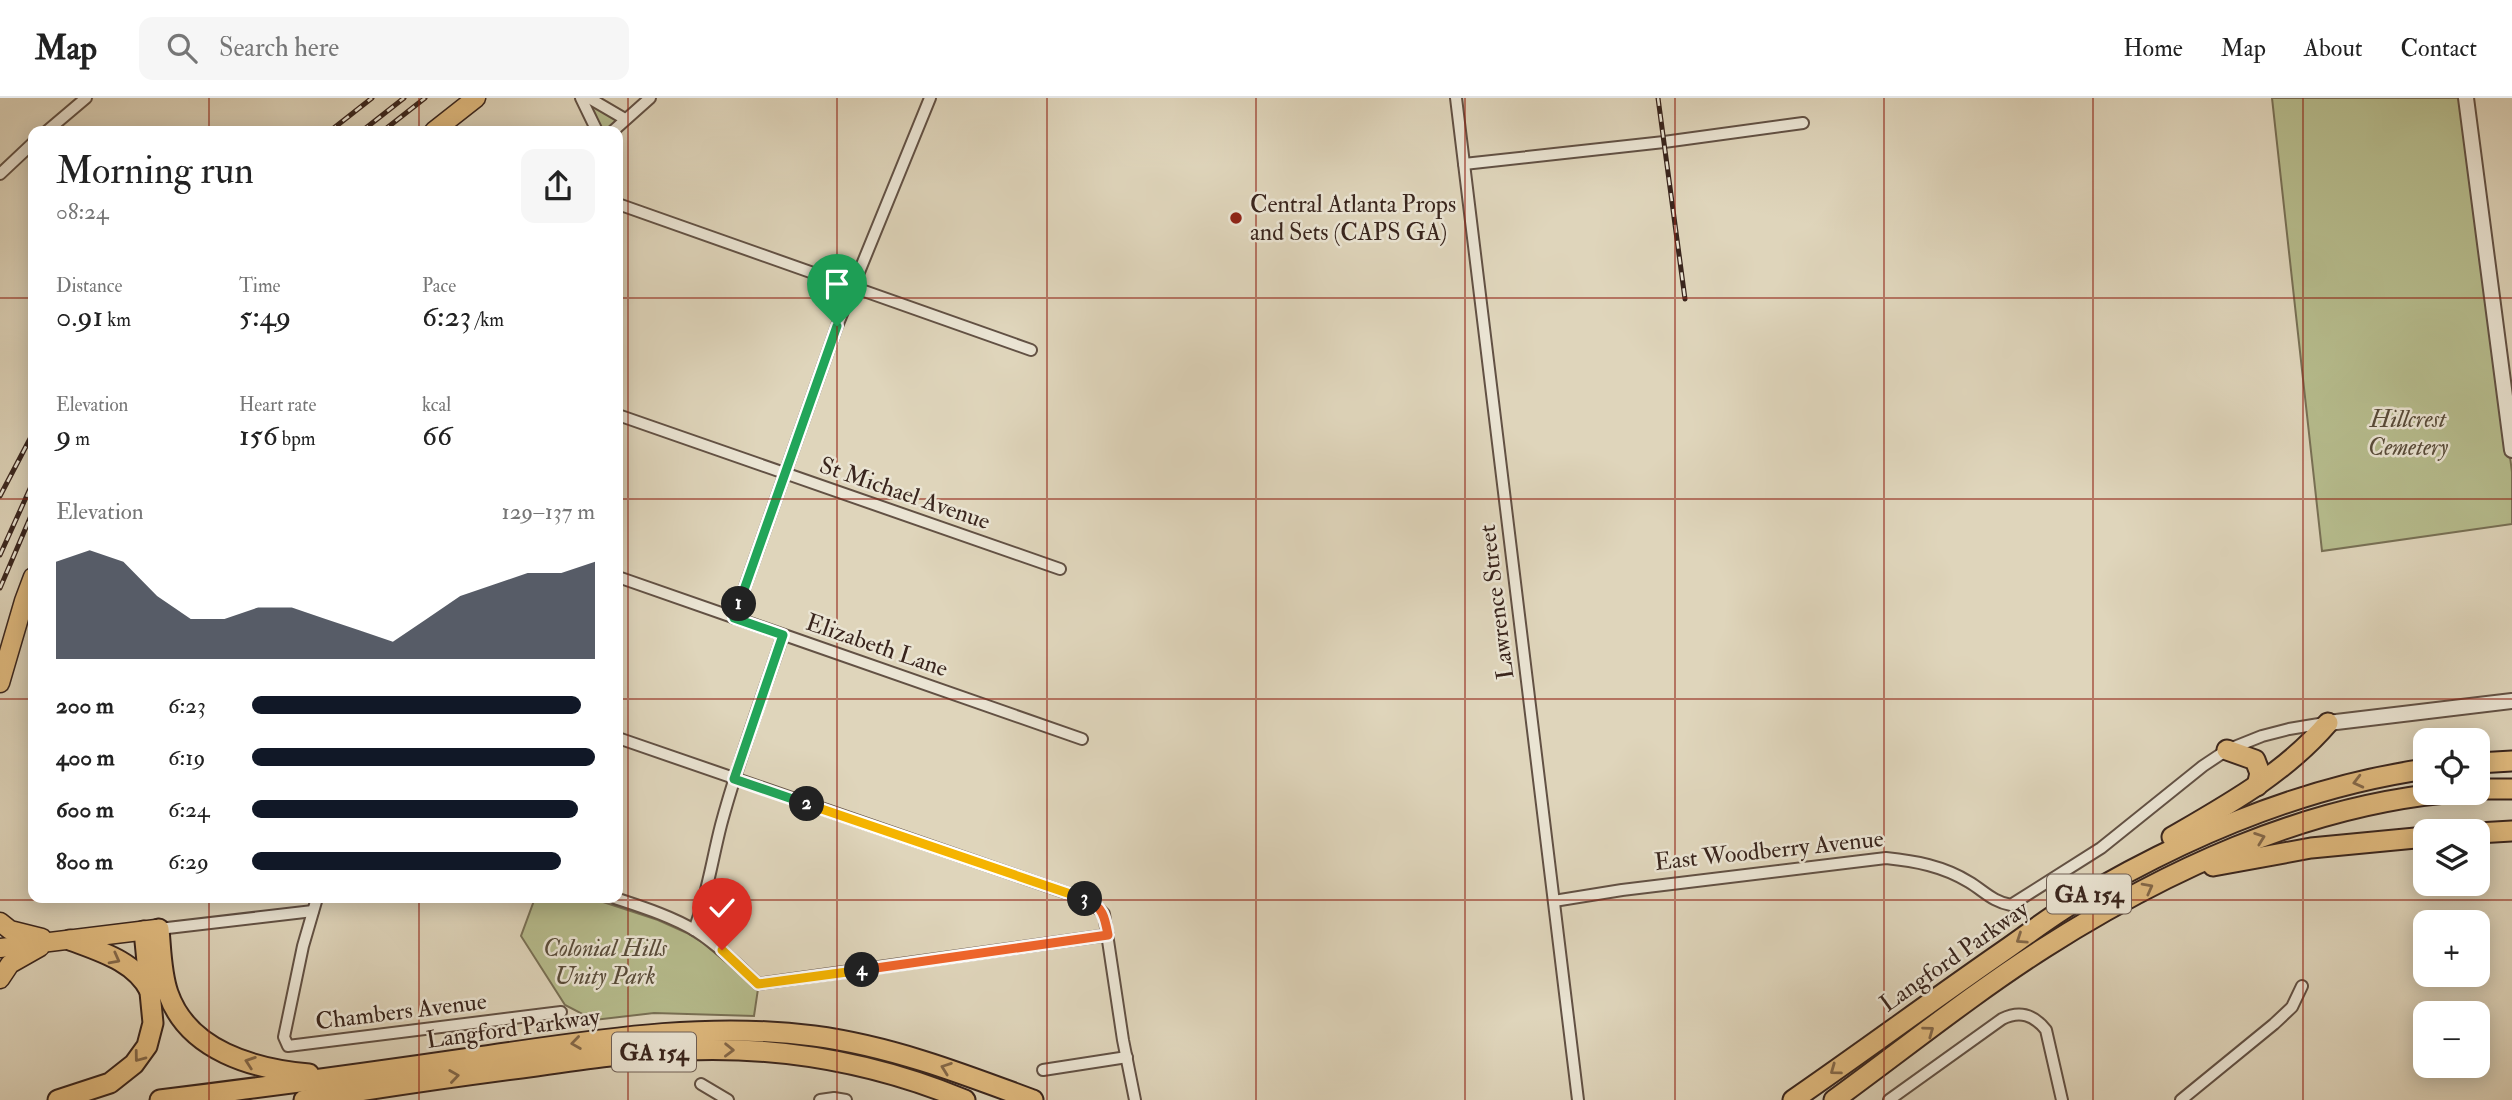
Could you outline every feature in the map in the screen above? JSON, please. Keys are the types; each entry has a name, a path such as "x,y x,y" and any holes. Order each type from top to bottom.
{"highway":[{"path":"2073,903 2130,860 2231,804 2257,786 2303,751 2328,723"},
{"path":"2227,750 2255,760 2260,773 2257,786"},
{"path":"2490,762 2512,761"},
{"name":"Langford Parkway","path":"1793,1100 1938,995 2073,903 2155,857 2234,821 2310,794 2413,771"},
{"path":"2490,789 2512,789"},
{"name":"Langford Parkway","path":"1834,1100 2043,949 2174,874 2214,856 2299,825 2389,801 2413,798"},
{"path":"2490,832 2512,831"},
{"path":"2174,874 2311,848 2413,838"},
{"path":"58,1100 110,1083 134,1064 147,1046 153,1023 150,992 151,930"},
{"name":"GA 154","path":"151,930 168,993 177,1013 192,1032 213,1048 256,1065 340,1085"},
{"path":"59,941 99,951 132,969 146,983 150,992"},
{"name":"Langford Parkway","path":"304,1100 340,1085 641,1035 732,1031 814,1036 882,1049 928,1062 1033,1100"},
{"name":"Langford Parkway","path":"160,1100 447,1077 654,1052 708,1049 788,1053 826,1059 895,1075 965,1100"},
{"path":"315,1100 340,1085"}],"main road":[{"path":"440,126 476,98"},
{"path":"0,683 28,590"},
{"path":"0,922 19,933 59,941"},
{"path":"0,948 151,930"},
{"path":"0,979 10,964 59,941"}],"street":[{"path":"53,126 86,98"},
{"path":"581,98 595,126"},
{"path":"589,98 625,119"},
{"path":"618,126 650,98"},
{"path":"734,618 852,289 930,98"},
{"name":"Lawrence Street","path":"1456,98 1578,1100"},
{"path":"2466,98 2512,450"},
{"path":"1464,164 1803,123"},
{"path":"0,174 28,148"},
{"path":"623,207 1031,350"},
{"name":"St Michael Avenue","path":"623,417 1060,569"},
{"name":"Elizabeth Lane","path":"623,579 1082,739"},
{"path":"694,930 702,909 734,779 783,635"},
{"name":"East Woodberry Avenue","path":"1554,901 1622,890 1886,858 1914,860 1940,868 1968,881 1998,903 2011,905 2101,848 2203,766 2227,750 2289,729 2512,701"},
{"path":"623,740 1090,901 1099,907 1104,914 1108,935 1123,1040 1135,1100"},
{"path":"623,901 694,930 722,950 758,984 1108,935"},
{"path":"151,930 313,911 315,903"},
{"name":"Chambers Avenue","path":"313,911 284,1037 285,1043 291,1047 561,1012"},
{"path":"2181,1100 2274,1024 2292,1007 2302,986"},
{"path":"1889,1100 2009,1015 2029,1016 2039,1021 2046,1030 2062,1100"},
{"path":"1044,1070 1127,1057"},
{"path":"701,1084 728,1100"},
{"path":"820,1100 846,1100"}],"green space":[{"path":"582,98 622,122 618,126 597,126"},
{"name":"Hillcrest Cemetery","path":"2272,98 2463,98 2512,472 2512,524 2322,551"},
{"name":"Colonial Hills Unity Park","path":"533,903 606,903 658,920 703,943 758,989 754,1016 654,1013 594,1020 565,1005 521,936"}],"railway":[{"path":"336,126 372,98"},
{"path":"368,126 404,98"},
{"path":"389,126 425,98"},
{"path":"1658,98 1685,299"},
{"path":"0,496 28,443"},
{"path":"0,555 28,493"},
{"path":"0,588 28,523"}],"place":[{"name":"Central Atlanta Props and Sets (CAPS GA)","path":"1236,218"}],"route":[{"path":"722,950 758,984 1108,935 1104,914 1090,901 734,779 783,635 734,618 837,326"}]}
